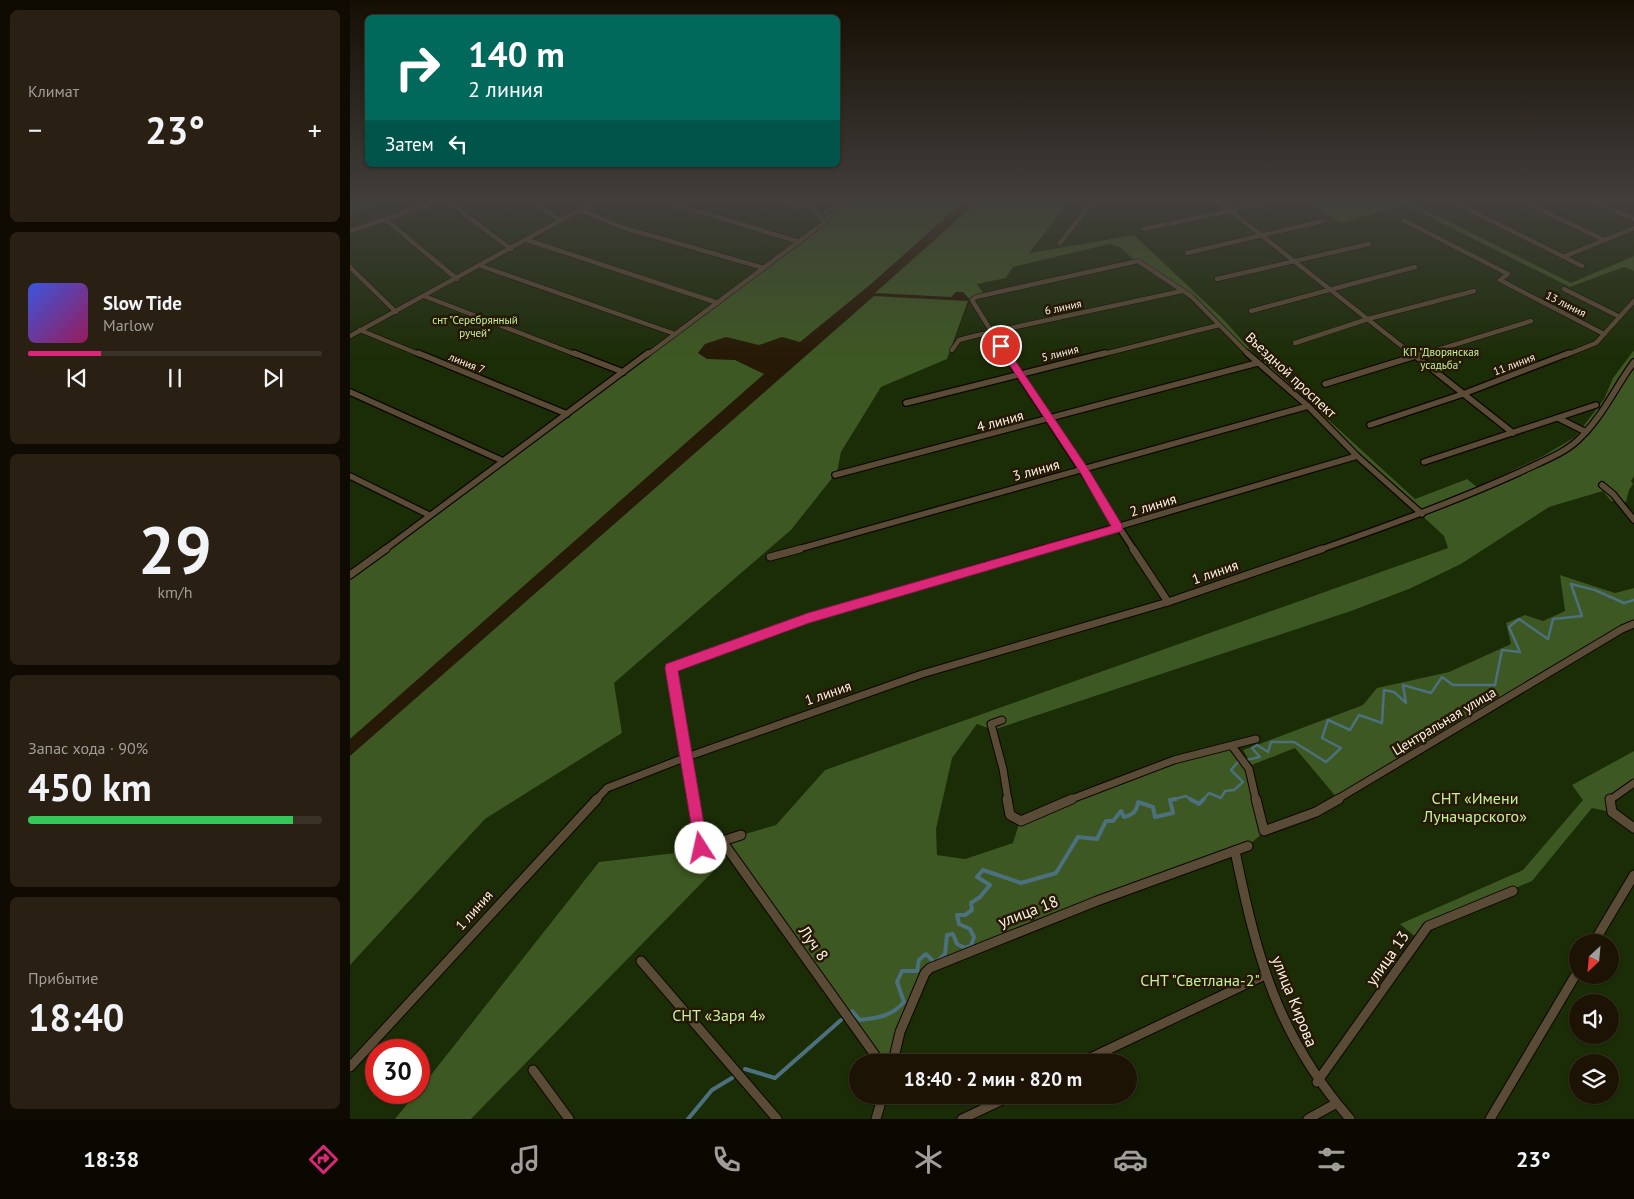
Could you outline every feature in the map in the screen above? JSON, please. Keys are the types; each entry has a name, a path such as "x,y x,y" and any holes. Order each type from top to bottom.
{"street":[{"path":"426,253 457,279"},
{"path":"350,336 504,253"},
{"path":"567,253 718,303"},
{"path":"712,253 764,268"},
{"path":"350,575 784,253"},
{"path":"1284,253 1513,433"},
{"path":"1217,279 1328,253"},
{"name":"13 линия","path":"1468,253 1508,274 1500,280 1604,334"},
{"path":"1556,253 1582,266"},
{"path":"1563,257 1572,253"},
{"name":"Въездной проспект","path":"992,332 972,300 984,295 1138,261 1190,296 1257,363 1308,406 1358,456 1422,514"},
{"path":"481,266 675,334"},
{"path":"350,267 396,312"},
{"path":"1250,311 1329,288 1415,267"},
{"name":"13 линия","path":"1564,289 1620,317"},
{"name":"6 линия","path":"952,350 959,340 1182,291"},
{"path":"1296,343 1368,319 1474,291"},
{"path":"424,296 623,372"},
{"name":"11 линия","path":"1370,425 1463,394 1596,343 1634,301"},
{"path":"1325,384 1531,321"},
{"name":"5 линия","path":"906,403 1020,373 1219,325"},
{"name":"линия 7","path":"360,330 567,414"},
{"path":"992,332 1084,470 1118,528 1168,602"},
{"name":"1 линия","path":"350,1067 607,788 684,758 922,674 1168,602 1422,514 1549,458 1581,438 1606,408 1619,382 1634,362"},
{"name":"4 линия","path":"835,475 1050,420 1157,388 1257,363"},
{"path":"350,392 503,461"},
{"path":"1424,462 1596,404"},
{"name":"3 линия","path":"770,557 1308,406"},
{"path":"1558,418 1586,432"},
{"name":"2 линия","path":"684,758 671,668 808,618 1358,456"},
{"path":"350,476 429,515"},
{"path":"1602,485 1614,494 1634,520"},
{"name":"Центральная улица","path":"1232,746 1250,769 1264,831 1316,812 1622,629 1634,624"},
{"path":"1002,720 991,724 1003,769 1010,815 1022,821 1087,790 1198,753 1232,746 1256,738"},
{"path":"684,758 701,848 741,835"},
{"path":"1634,783 1610,798 1608,804 1611,812 1634,828"},
{"name":"Луч 8","path":"722,841 874,1054"},
{"name":"улица 18","path":"895,1054 900,1032 925,973 930,968 1097,901 1248,846"},
{"name":"улица Кирова","path":"1236,851 1245,900 1265,975 1304,1063 1335,1104 1350,1119"},
{"path":"1599,934 1634,875"},
{"name":"улица 13","path":"1317,1082 1428,926 1513,891"},
{"path":"641,961 777,1119"},
{"path":"1099,1054 1265,975"},
{"path":"1490,1119 1570,984"},
{"path":"533,1070 569,1119"},
{"path":"876,1119 880,1104"},
{"path":"962,1119 994,1104"},
{"path":"1308,1119 1335,1104"}],"green space":[{"name":"снт \"Серебрянный ручей\"","path":"350,253 783,253 350,575"},
{"path":"783,253 905,253 800,342 782,337 759,345 726,337 705,344 698,353 707,359 735,360 764,374 350,739 350,575"},
{"path":"920,253 1071,253 1013,267 1006,278 977,284 984,295 970,300 963,292 956,292 951,297 875,293"},
{"path":"1072,253 1127,253 1134,260 1192,297 1444,536 1448,548 825,770 776,825 701,848 699,841 675,853 599,862 430,1076 430,1039 365,1039 365,1104 407,1104 395,1119 350,1119 350,965 485,819 622,733 614,683 791,530 837,472 841,452 881,387 947,359 976,284 1005,278 1013,267"},
{"path":"1127,253 1153,253 1222,318 1259,359 1268,357 1277,365 1272,368 1415,499 1467,479 1477,487 1543,456 1575,437 1604,399 1613,378 1634,350 1634,476 1626,502 1611,501 1603,491 1549,507 1461,564 1409,589 1351,611 993,730 977,724 952,758 936,829 937,855 965,859 1013,843 1020,821 1198,753 1233,748 1249,769 1265,831 1250,844 930,968 896,1054 873,1054 731,853 471,1119 395,1119 407,1104 430,1104 430,1076 599,862 675,853 700,841 701,847 776,825 825,770 1448,548 1444,536 1252,358 1192,297 1134,260"},
{"name":"КП \"Дворянская усадьба\"","path":"1153,253 1502,253 1570,287 1624,267 1634,271 1634,350 1613,378 1604,399 1575,437 1543,456 1477,487 1466,479 1415,499 1272,367 1277,366 1259,359 1222,318"},
{"path":"1502,253 1512,253 1571,283 1634,256 1634,271 1624,267 1570,287"},
{"path":"1512,253 1634,253 1634,256 1571,283"},
{"path":"874,296 968,301 947,359 881,387 841,452 837,472 791,530 614,683 622,733 485,819 350,965 350,756"},
{"path":"1634,476 1634,588 1615,593 1561,575 1565,611 1543,621 1525,615 1506,623 1511,644 1449,672 1378,688 1363,705 1243,750 1253,765 1634,624 1634,751 1572,785 1584,800 1523,870 1401,924 1428,926 1532,881 1593,807 1634,783 1634,1119 471,1119 731,852 873,1054 849,1054 849,1104 1137,1104 1137,1054 896,1054 925,973 1203,861 1249,769 964,859 936,855 936,829 951,758 977,724 993,730 1351,611 1409,589 1461,564 1549,507 1603,491 1625,502 1633,484 1631,481"},
{"path":"1560,575 1615,593 1634,588 1634,624 1338,799 1295,748 1252,765 1243,750 1363,705 1377,688 1449,672 1511,644 1506,623 1525,615 1543,621 1565,611"},
{"path":"1634,751 1634,783 1610,798 1611,812 1592,808 1532,881 1428,926 1418,939 1400,924 1523,870 1583,800 1572,785"}],"waterway":[{"path":"1246,760 1260,757 1252,748 1257,745 1268,752 1271,742 1294,742 1326,762 1341,748 1322,738 1328,720 1350,730 1359,715 1382,723 1384,690 1394,692 1406,703 1403,685 1431,693 1442,677 1453,685 1495,685 1502,650 1520,652 1509,627 1519,619 1548,639 1553,619 1582,616 1571,584 1595,590 1624,603 1634,600"},
{"path":"1203,800 1209,793 1221,798 1225,791 1234,790 1243,782 1231,770 1238,762"},
{"path":"1173,800 1186,796 1192,800"},
{"path":"1190,799 1199,804 1203,800"},
{"path":"852,1011 860,1020 884,1016 899,1007 904,1002 897,982 902,971 917,971 919,960 926,954 935,963 945,954 947,935 953,934 957,944 965,948 971,946 974,937 970,929 959,924 957,915 965,915 972,910 971,903 980,897 990,885 977,877 983,870 1021,883 1056,873 1078,837 1097,839 1106,821 1113,821 1121,811 1124,817 1132,814 1136,810 1138,802 1153,807 1155,817 1173,813 1170,800 1173,800"},
{"path":"745,1069 775,1078 841,1020"},
{"path":"688,1119 712,1090 732,1078"}],"route":[{"path":"701,848 684,758 671,668 808,618 1118,528 1084,470 1001,346"}],"park label":[{"name":"СНТ «Имени Луначарского»","path":"1475,807"},
{"name":"СНТ \"Светлана-2\"","path":"1200,980"},
{"name":"СНТ «Заря 4»","path":"719,1015"}]}
